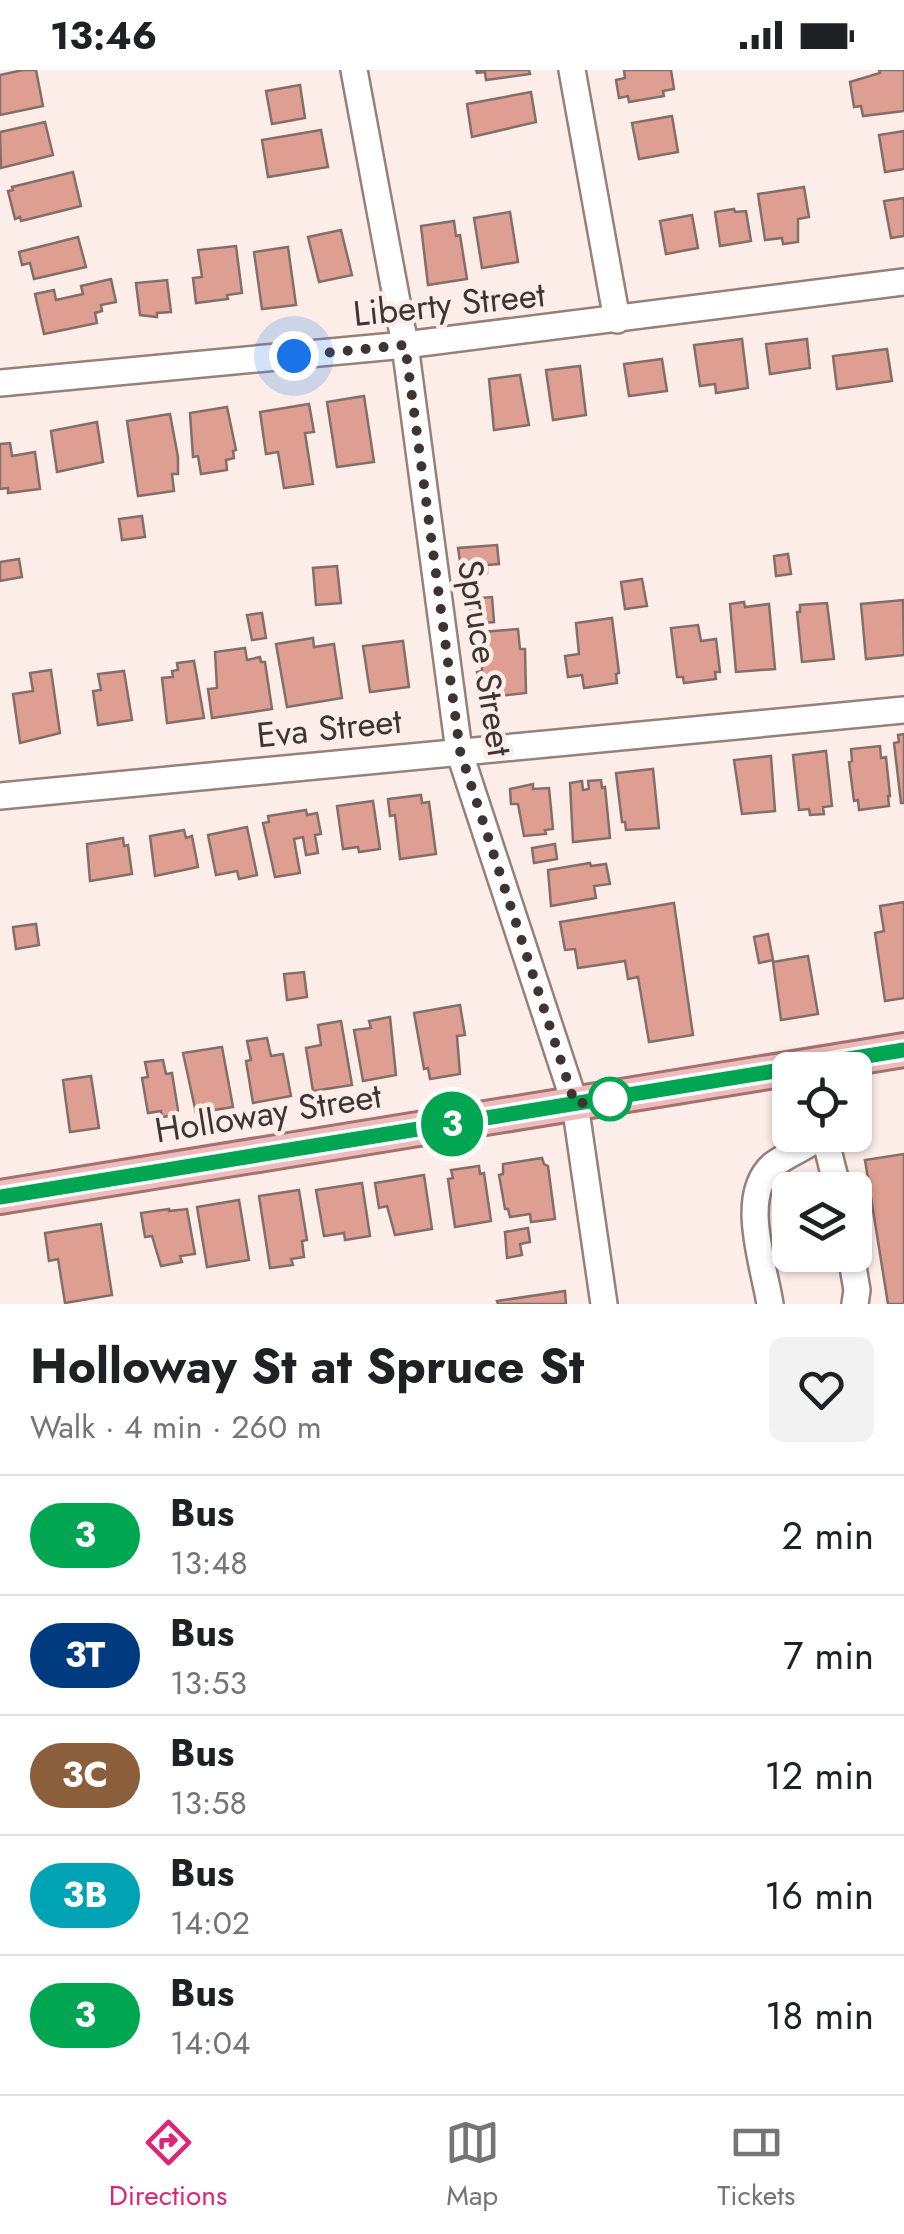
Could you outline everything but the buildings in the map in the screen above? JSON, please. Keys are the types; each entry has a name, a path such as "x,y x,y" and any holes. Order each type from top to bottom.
{"main road":[{"name":"Holloway Street","path":"872,1056 904,1050"},
{"name":"Holloway Street","path":"0,1197 772,1073"}],"street":[{"name":"Spruce Street","path":"354,70 405,345 460,751 575,1104 604,1304"},
{"path":"572,70 618,320"},
{"name":"Liberty Street","path":"0,383 405,345 904,282"},
{"name":"Eva Street","path":"0,796 904,710"},
{"path":"770,1304 754,1198 764,1176 775,1164 797,1152"},
{"path":"854,1272 858,1290 855,1304"}],"bus line":[{"name":"3","path":"0,1197 904,1050"}],"route":[{"path":"294,356 405,345 460,751 575,1104 610,1099"}]}
